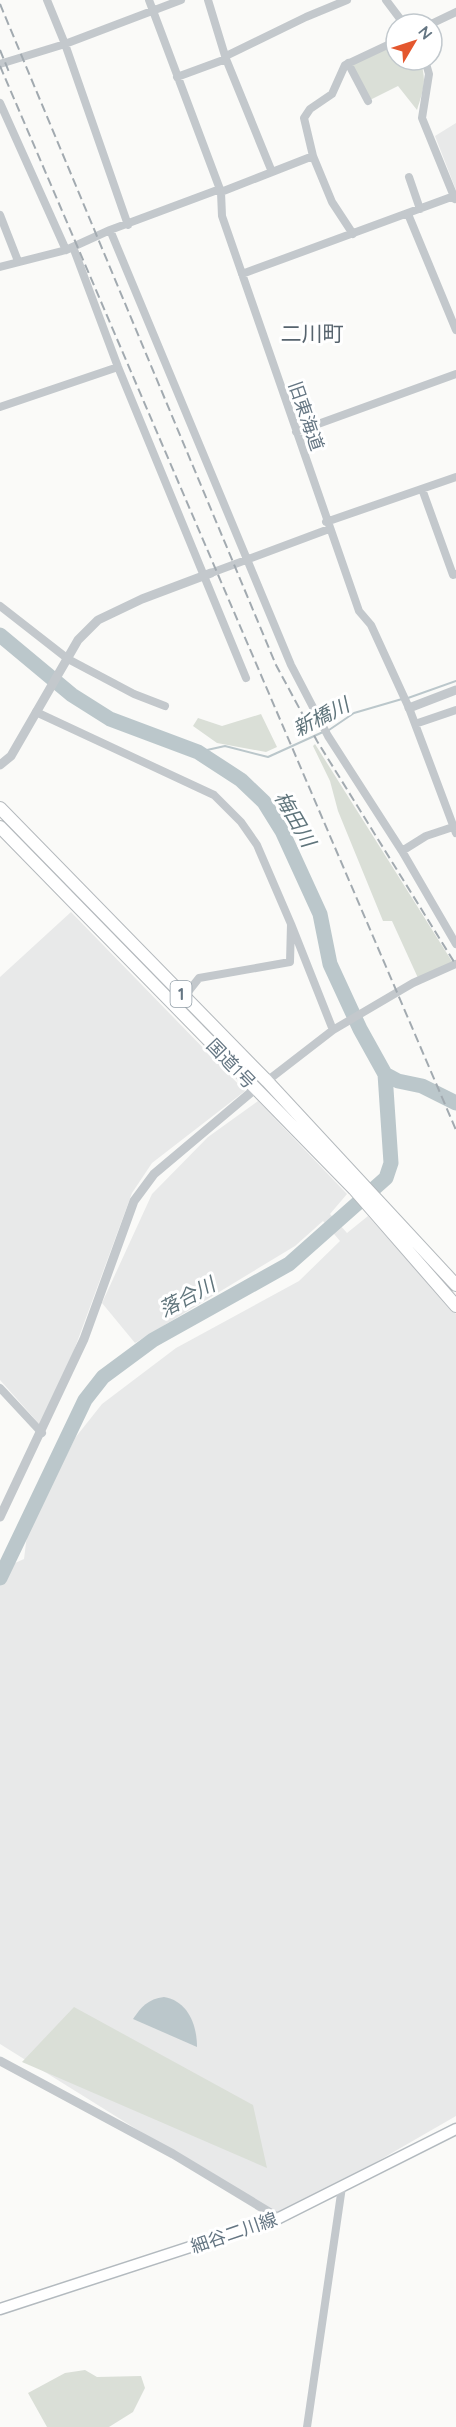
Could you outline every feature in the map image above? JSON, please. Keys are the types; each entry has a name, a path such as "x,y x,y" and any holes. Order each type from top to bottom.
{"highway":[{"name":"国道1号","path":"0,808 267,1082 376,1207 456,1306"},
{"name":"国道1号","path":"0,827 255,1089 357,1186"},
{"name":"国道1号","path":"376,1207 456,1285"}],"main road":[{"name":"細谷二川線","path":"0,2309 279,2218 456,2129"}],"street":[{"path":"47,0 65,44 128,225"},
{"name":"旧東海道","path":"149,0 220,190 222,216 359,611 371,625 403,694 454,830"},
{"path":"0,64 65,44 181,0"},
{"path":"208,0 226,58 272,172"},
{"path":"177,77 226,58 306,17 347,0"},
{"path":"353,234 332,202 313,156 304,118 310,109 332,94 342,70 348,63 384,46"},
{"path":"348,63 368,101"},
{"path":"242,274 455,198 422,118 428,72"},
{"path":"0,103 70,249 207,574 246,678"},
{"path":"0,267 70,249 110,230 313,156"},
{"path":"409,177 420,209"},
{"path":"408,214 456,330"},
{"path":"0,215 18,261"},
{"path":"110,230 291,665 328,736 402,851 456,944"},
{"path":"0,407 118,367"},
{"path":"296,432 456,374"},
{"path":"0,765 11,756 78,640 98,620 142,599 456,477"},
{"path":"422,489 453,575 456,574"},
{"path":"0,606 67,662 165,706"},
{"path":"408,706 456,690"},
{"path":"38,709 214,795 241,822 257,845 335,1029"},
{"path":"415,724 456,710"},
{"path":"402,851 426,836 454,830"},
{"path":"184,997 199,978 290,962 291,924"},
{"path":"267,1082 335,1029 383,1000 456,964"},
{"path":"0,1517 42,1433 84,1339 134,1201 154,1173 255,1089"},
{"path":"0,1388 42,1433"},
{"path":"0,2061 173,2154 279,2218"},
{"path":"307,2427 342,2187"}],"shaded area":[{"path":"384,50 384,72 423,72 424,85 417,110 398,86 368,101 351,65"},
{"path":"456,123 456,190 435,136"},
{"path":"261,714 277,747 266,752 217,743 193,726 198,718 222,726"},
{"path":"315,744 453,963 418,978 392,921 383,921 338,811 330,781 313,746"},
{"path":"71,912 245,1091 152,1163 132,1193 59,1391 41,1426 0,1380 0,977"},
{"path":"258,1101 347,1194 330,1214 347,1233 368,1216 456,1314 456,2116 279,2218 0,2044 0,1584 15,1563 24,1559 27,1535 75,1438 102,1404 176,1348 299,1281 340,1241 323,1221 295,1246 135,1343 102,1303 152,1194 208,1137"},
{"path":"164,1997 179,2003 190,2015 197,2047 133,2019 146,2004"},
{"path":"74,2007 253,2105 267,2168 22,2062"},
{"path":"85,2370 97,2377 141,2376 145,2388 133,2412 109,2427 47,2427 28,2393 65,2373"}],"waterway":[{"name":"梅田川","path":"0,635 72,695 110,719 198,752 241,780 264,802 282,831 320,914 330,964 360,1029 385,1074 398,1081 422,1086 456,1103"},
{"name":"新橋川","path":"408,698 456,681"},
{"name":"新橋川","path":"329,730 354,713 402,699"},
{"name":"新橋川","path":"198,752 225,746 268,757 323,732"},
{"name":"落合川","path":"0,1578 85,1400 103,1377 153,1340 289,1264 386,1178 391,1163 385,1074"}],"railway":[{"path":"0,4 276,665 317,741 456,965"},
{"path":"0,50 9,72"},
{"path":"0,66 456,1130"}],"district":[{"name":"二川町","path":"312,334"}]}
